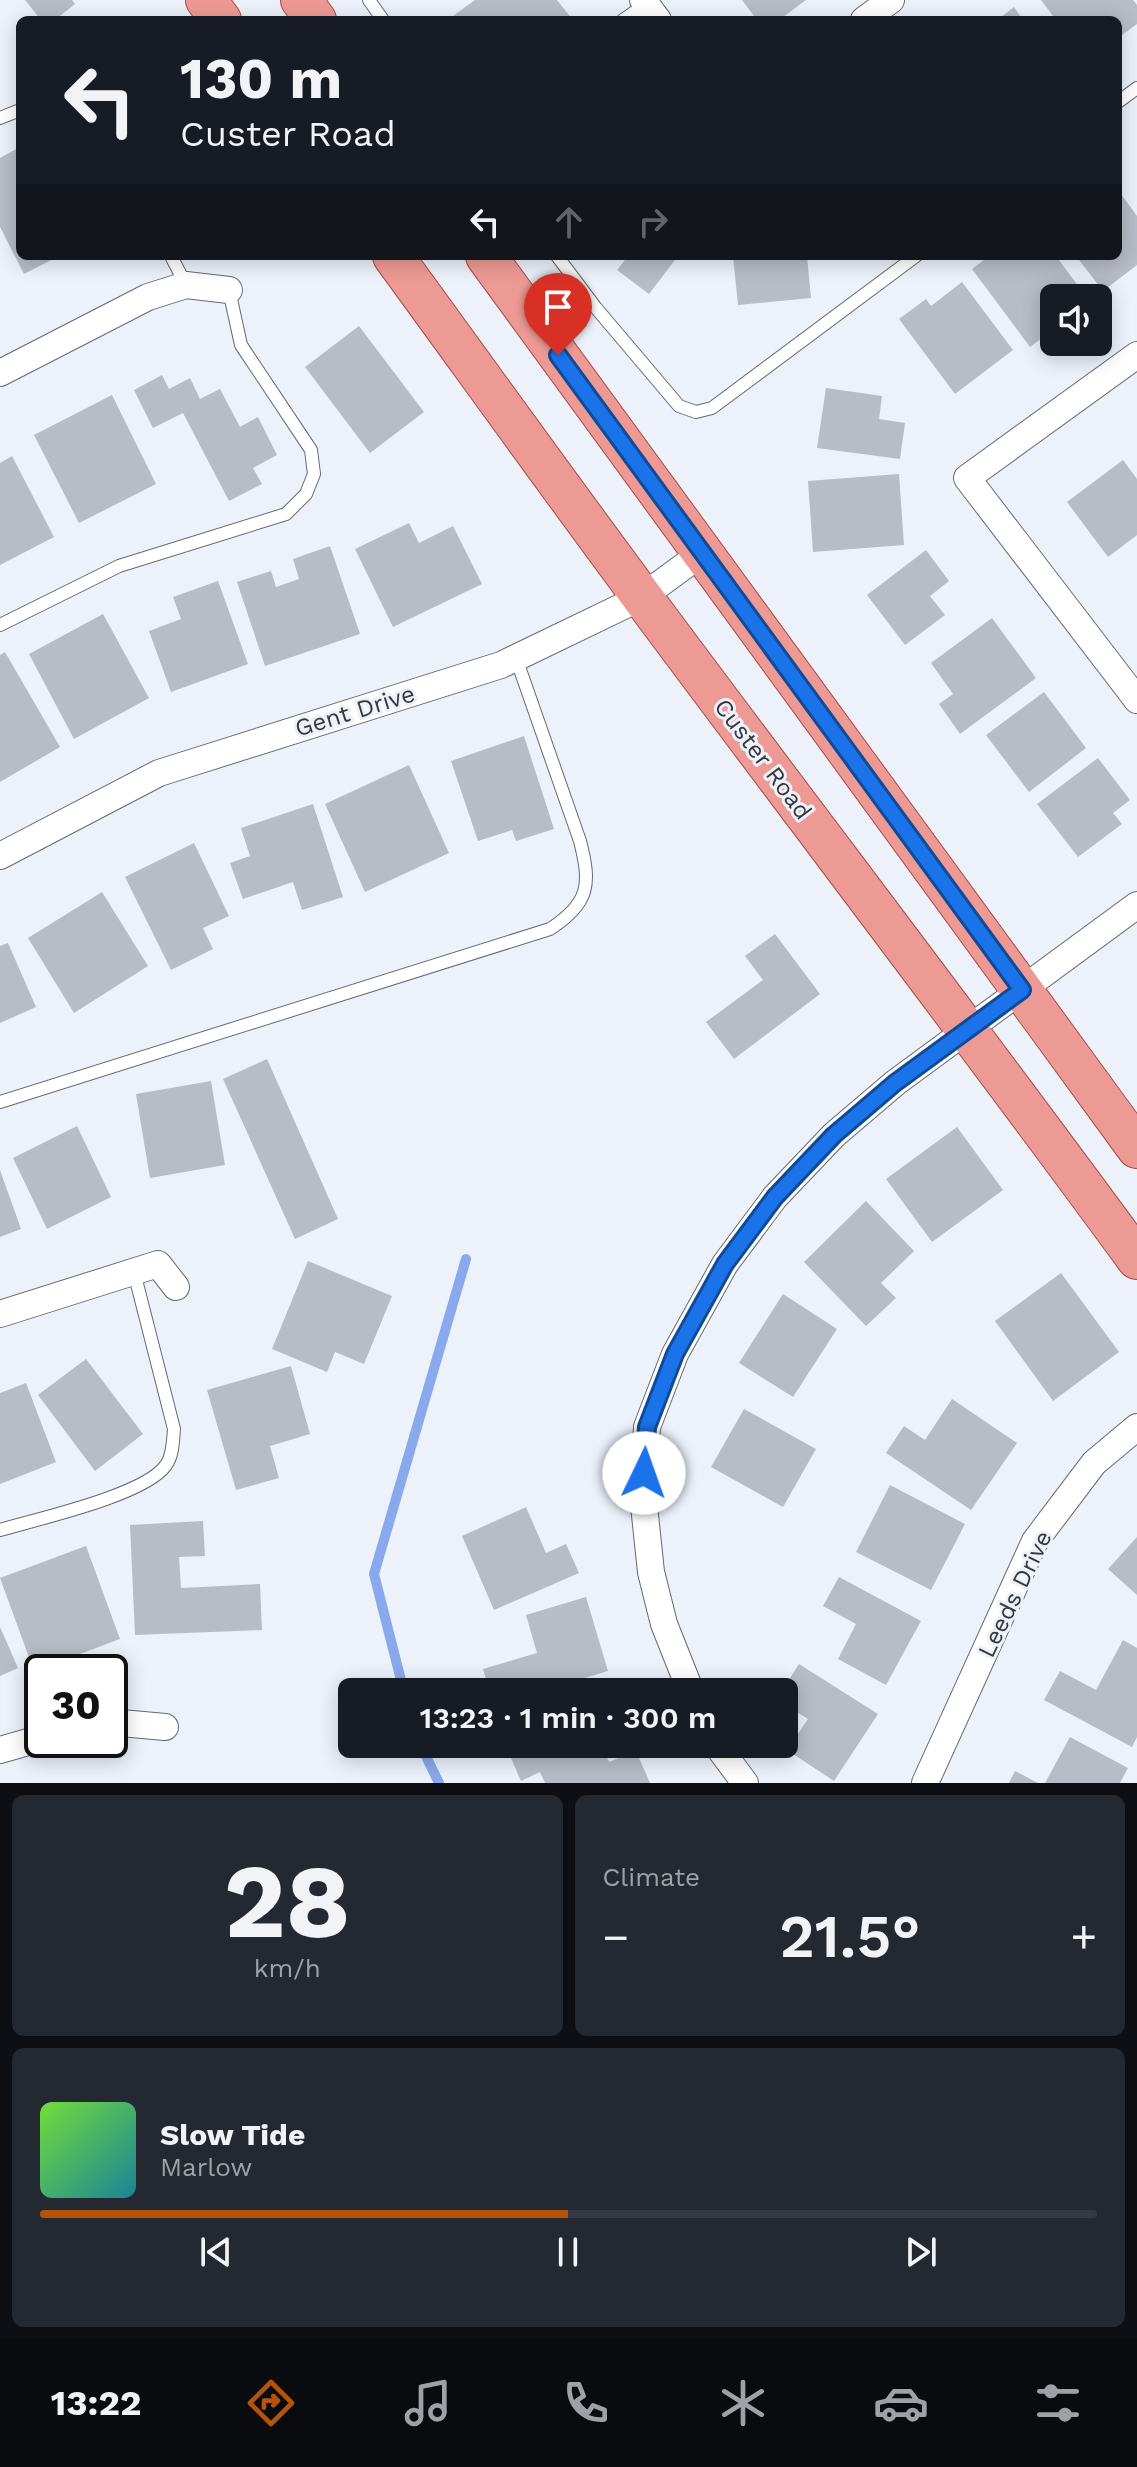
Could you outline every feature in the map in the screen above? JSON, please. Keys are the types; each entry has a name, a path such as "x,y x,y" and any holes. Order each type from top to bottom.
{"main road":[{"name":"Custer Road","path":"396,260 642,597 1137,1259"},
{"path":"489,260 1137,1148"}],"street":[{"path":"869,16 891,0"},
{"path":"0,373 148,297 186,285 229,290"},
{"path":"1137,355 967,478 1137,700"},
{"name":"Gent Drive","path":"0,856 159,773 501,665 642,597 702,553"},
{"path":"685,1678 664,1624 651,1572 643,1496 647,1427 675,1354 725,1264 775,1197 834,1135 895,1083 1137,905"},
{"path":"0,1314 158,1264 176,1287"},
{"name":"Leeds Drive","path":"925,1783 1035,1541 1094,1463 1137,1427"},
{"path":"128,1724 165,1727"},
{"path":"0,1750 24,1743"},
{"path":"726,1758 745,1783"}],"lane":[{"path":"173,260 186,285"},
{"path":"560,260 664,391 679,406 696,412 712,408 911,260"},
{"path":"0,625 119,566 286,514 306,494 314,474 311,450 241,345 229,290"},
{"path":"0,1102 550,929 571,915 583,895 588,871 516,658"},
{"path":"0,1530 143,1485 167,1465 174,1429 134,1272"}],"building":[{"path":"25,0 72,0 75,4 60,16 38,16"},
{"path":"475,0 557,0 570,16 453,16"},
{"path":"742,0 806,0 784,16 754,16"},
{"path":"1041,0 1133,0 1137,5 1137,24 1122,35 1122,16 1053,16"},
{"path":"1014,7 1020,16 1002,16"},
{"path":"16,149 16,258 0,227 0,158"},
{"path":"1122,195 1137,216 1137,265 1112,284 1098,284 1079,260 1122,260"},
{"path":"17,260 51,260 24,274"},
{"path":"625,260 675,260 649,294 617,270"},
{"path":"733,260 807,260 811,298 738,305"},
{"path":"984,260 1059,260 1077,284 1040,284 1040,340 1030,347 972,269"},
{"path":"962,282 1013,350 955,394 899,319 926,299 931,306"},
{"path":"359,326 424,412 370,453 305,367"},
{"path":"162,375 169,389 190,378 200,399 220,389 240,427 258,417 277,455 253,468 262,484 229,501 183,413 153,428 134,390"},
{"path":"826,388 882,396 879,419 905,423 900,459 817,448"},
{"path":"112,395 156,484 79,523 34,435"},
{"path":"12,456 54,537 0,565 0,463"},
{"path":"1123,460 1137,479 1137,535 1108,557 1067,502"},
{"path":"899,474 904,545 813,552 808,481"},
{"path":"409,523 419,543 453,526 482,584 393,627 355,549"},
{"path":"330,546 360,634 265,666 237,582 271,571 276,587 299,579 293,559"},
{"path":"926,550 949,581 930,596 945,615 905,645 867,595"},
{"path":"218,581 248,664 171,692 149,631 181,619 173,597"},
{"path":"103,614 149,698 74,739 29,654"},
{"path":"992,618 1036,678 960,734 939,704 953,694 931,663"},
{"path":"5,652 60,747 0,782 0,655"},
{"path":"1044,692 1086,748 1029,792 986,735"},
{"path":"524,736 554,829 516,841 512,830 478,841 451,761"},
{"path":"1098,758 1130,800 1113,813 1122,824 1078,857 1037,804"},
{"path":"409,765 449,853 365,892 325,804"},
{"path":"313,804 343,897 302,910 293,882 243,899 230,863 250,856 241,828"},
{"path":"194,843 229,916 203,928 213,949 171,970 125,877"},
{"path":"102,892 148,966 74,1013 28,938"},
{"path":"775,934 820,994 734,1059 706,1022 763,980 745,956"},
{"path":"8,943 36,1007 0,1023 0,946"},
{"path":"267,1059 338,1219 295,1239 223,1079"},
{"path":"211,1081 225,1165 150,1178 136,1094"},
{"path":"77,1126 111,1197 47,1229 13,1158"},
{"path":"957,1127 1003,1190 932,1242 886,1179"},
{"path":"0,1170 21,1229 0,1237"},
{"path":"866,1201 914,1251 881,1283 896,1298 866,1326 804,1262"},
{"path":"308,1261 392,1296 364,1364 335,1352 327,1372 272,1349"},
{"path":"1061,1273 1119,1352 1053,1401 995,1321"},
{"path":"783,1294 837,1329 793,1397 739,1363"},
{"path":"86,1359 143,1434 95,1471 38,1395"},
{"path":"291,1366 310,1434 270,1446 279,1478 236,1490 207,1390"},
{"path":"26,1383 56,1462 0,1484 0,1393"},
{"path":"952,1399 1017,1443 971,1510 886,1453 904,1426 925,1440"},
{"path":"744,1409 816,1449 783,1507 711,1467"},
{"path":"890,1485 965,1524 931,1590 856,1552"},
{"path":"526,1507 546,1553 566,1544 579,1573 494,1610 462,1536"},
{"path":"203,1521 205,1556 179,1557 181,1588 260,1584 262,1630 135,1635 130,1525"},
{"path":"1137,1537 1137,1595 1108,1569"},
{"path":"86,1546 120,1639 80,1654 28,1654 0,1578"},
{"path":"839,1577 921,1621 886,1685 838,1659 856,1624 823,1606"},
{"path":"586,1597 608,1671 585,1678 486,1678 483,1669 537,1653 526,1615"},
{"path":"0,1627 18,1668 0,1676"},
{"path":"1123,1640 1137,1648 1137,1737 1132,1747 1044,1700 1060,1671 1096,1690"},
{"path":"799,1664 878,1714 834,1781 798,1757 798,1734 808,1719 798,1713 798,1678 790,1678"},
{"path":"1070,1737 1128,1768 1120,1783 1045,1783"},
{"path":"511,1758 607,1758 609,1762 619,1758 639,1758 650,1783 545,1783 540,1772 521,1781"},
{"path":"1015,1771 1038,1783 1009,1783"}],"waterway":[{"path":"400,1678 374,1574 466,1259"},
{"path":"427,1758 439,1783"}],"route":[{"path":"558,355 1022,990 895,1083 834,1135 775,1197 725,1264 675,1354 647,1427 644,1473"}]}
